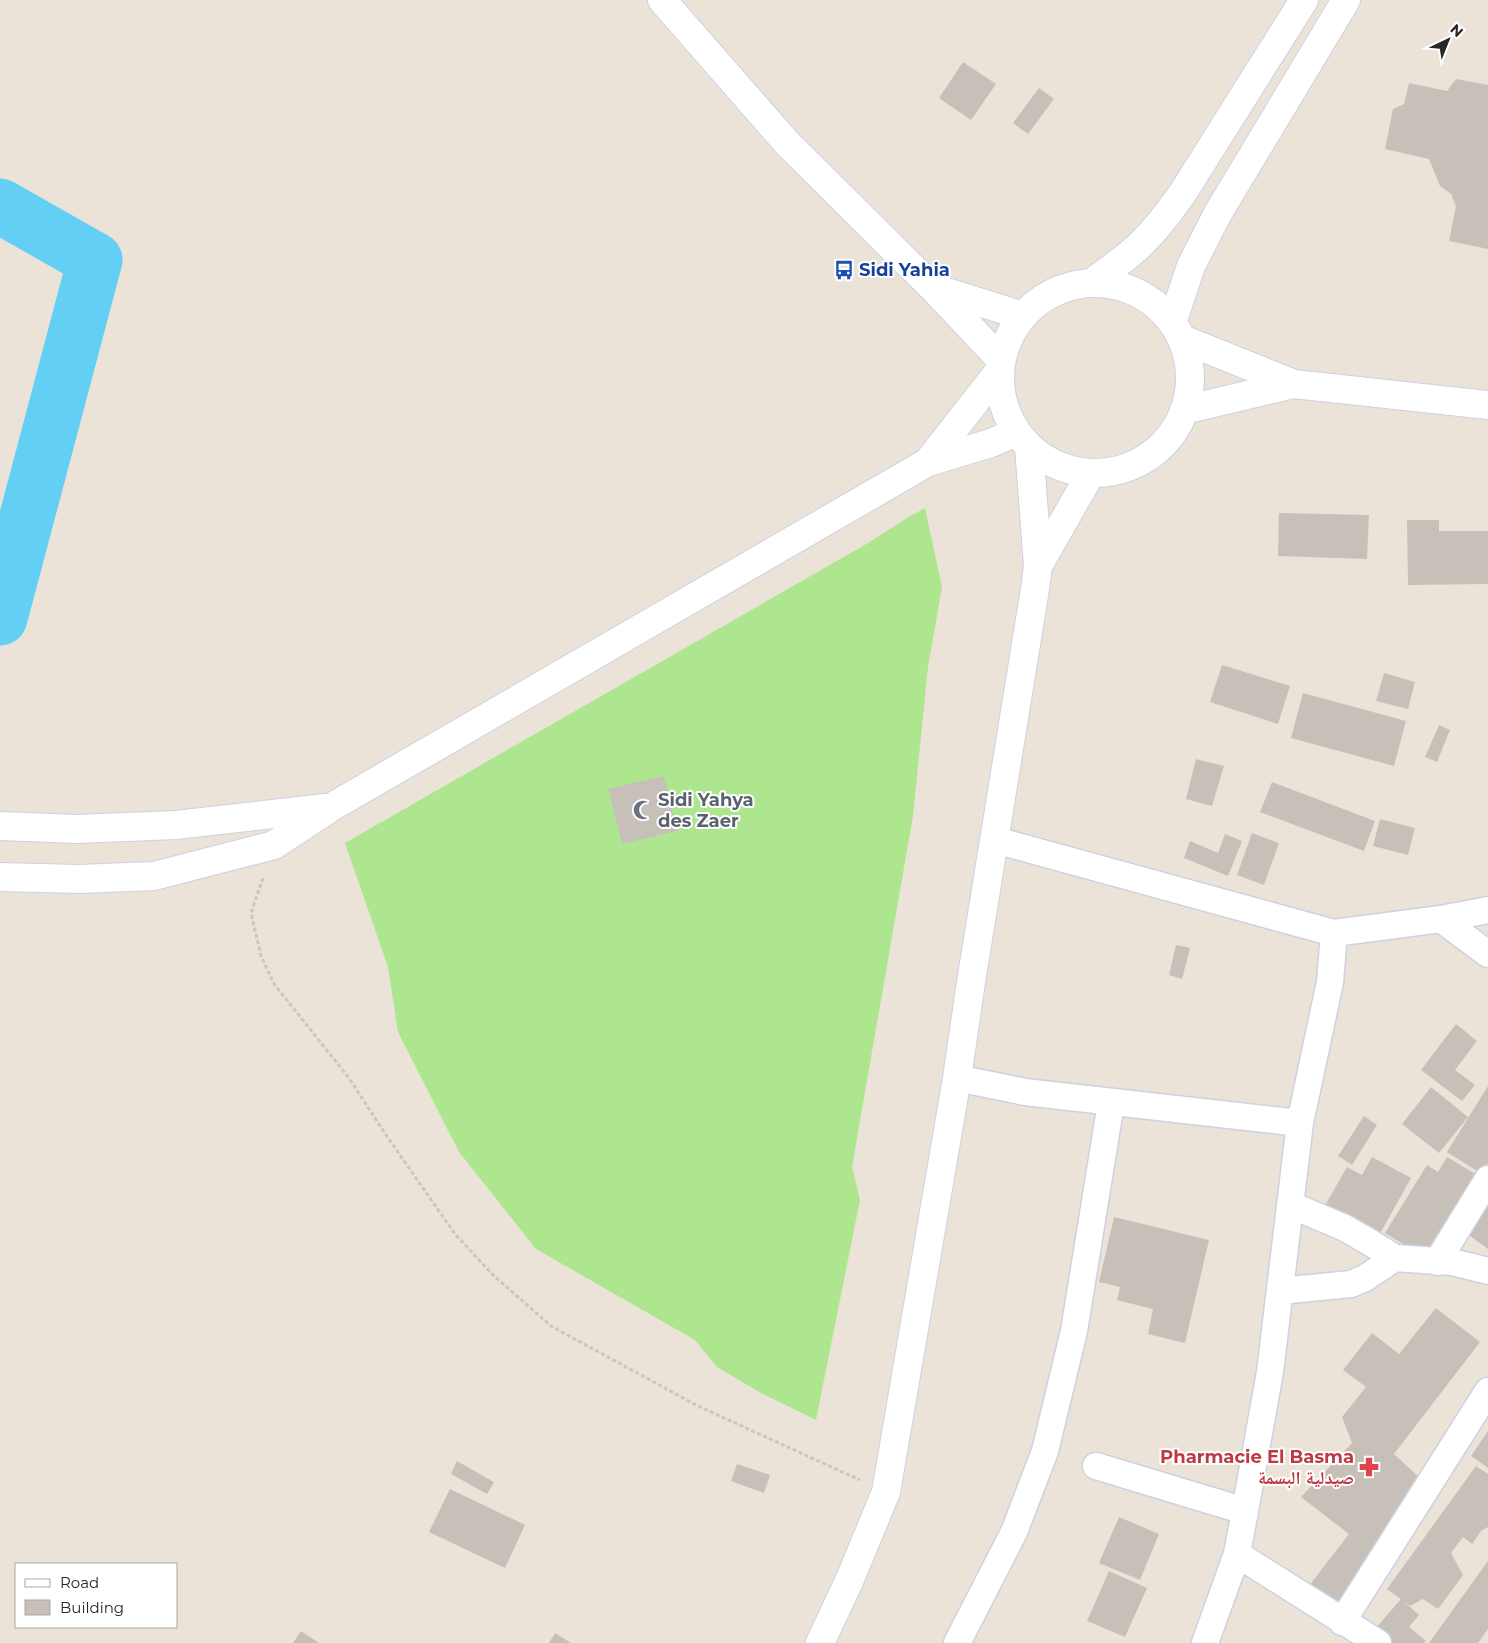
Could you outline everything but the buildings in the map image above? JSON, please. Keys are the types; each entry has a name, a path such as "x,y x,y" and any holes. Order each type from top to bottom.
{"main road":[{"path":"662,0 787,143 932,287 1000,365"},
{"path":"1091,283 1141,244 1177,201 1304,0"},
{"path":"1346,0 1218,213 1191,266 1177,331 1190,374 1184,410 1170,436 1148,457 1121,470 1091,473 1069,470 1048,461 1023,439 1006,413 1000,392 1000,365 1009,336 1022,316 1042,299 1065,287 1091,283 1122,287 1150,301 1177,331 1294,384 1488,405"},
{"path":"932,287 1022,316"},
{"path":"928,462 1000,365"},
{"path":"1184,410 1294,384"},
{"path":"0,877 79,879 154,876 274,845 330,808 928,462 991,443 1023,439"},
{"path":"820,1643 850,1579 886,1492 957,1078 1038,566 1023,439"},
{"path":"1038,566 1091,473"},
{"path":"0,826 77,829 176,825 330,808"}],"street":[{"path":"995,840 1334,933 1488,910"},
{"path":"1441,918 1488,954"},
{"path":"1205,1643 1237,1554 1245,1512 1270,1372 1300,1123 1330,982 1334,933"},
{"path":"957,1078 1025,1092 1300,1123"},
{"path":"957,1643 1014,1532 1045,1451 1074,1331 1111,1103"},
{"path":"1437,1262 1488,1179"},
{"path":"1291,1205 1345,1228 1395,1258 1452,1262 1488,1271"},
{"path":"1280,1291 1351,1284 1365,1278 1395,1258"},
{"path":"1342,1622 1488,1390"},
{"path":"1096,1466 1245,1512"},
{"path":"1237,1554 1378,1643"}],"path":[{"path":"274,845 251,914 261,956 274,984 349,1078 455,1234 493,1275 551,1326 560,1331 698,1406 886,1492"}],"green space":[{"path":"925,508 942,587 928,667 913,816 852,1167 860,1200 816,1420 761,1393 717,1367 695,1340 536,1249 459,1152 398,1032 388,967 345,843 868,543"}],"waterway":[{"path":"0,206 95,260 0,618"}],"place":[{"name":"Sidi Yahia","path":"844,270"},
{"name":"Sidi Yahya des Zaer","path":"643,810"},
{"name":"Pharmacie El Basma صيدلية البسمة","path":"1369,1467"}]}
